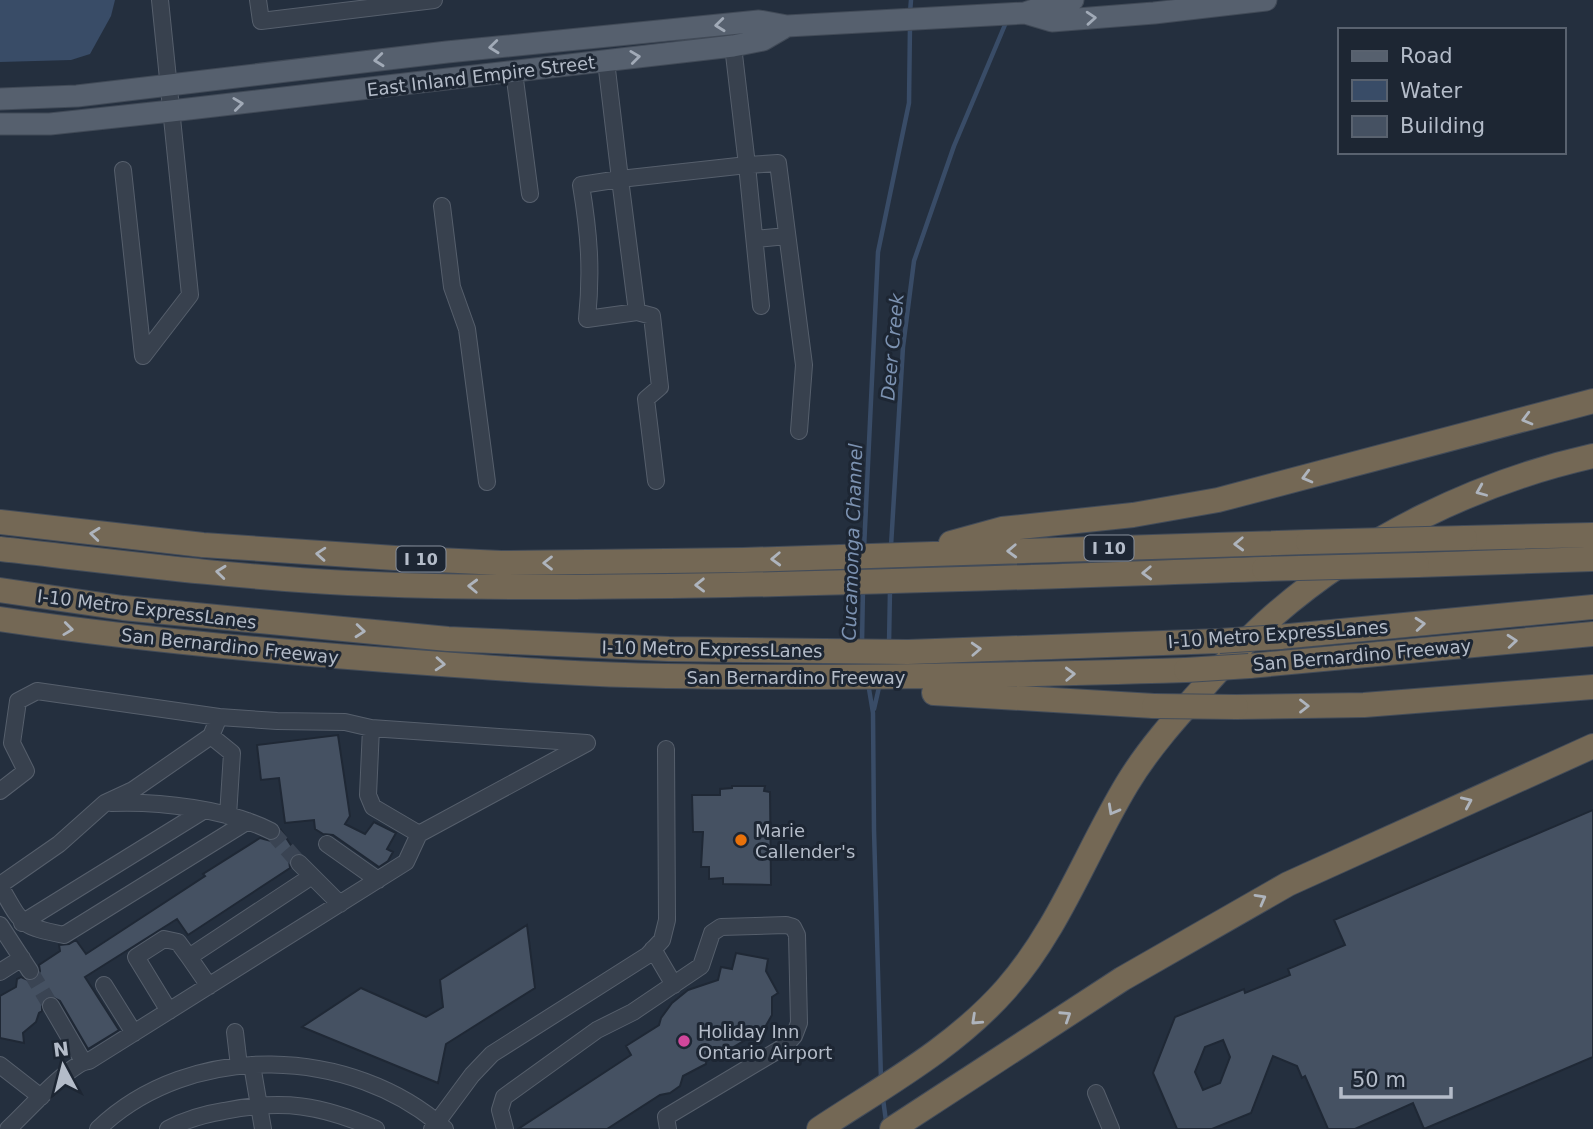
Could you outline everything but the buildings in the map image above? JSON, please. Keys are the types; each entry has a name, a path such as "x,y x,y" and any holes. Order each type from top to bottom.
{"highway":[{"path":"909,554 1002,528 1133,515 1217,500 1593,401"},
{"path":"820,1129 953,1040 1006,989 1045,937 1128,783 1149,752 1179,714 1271,618 1348,560 1427,515 1501,484 1559,464 1593,456"},
{"name":"I 10","path":"0,522 203,545 394,558 585,563 1593,535"},
{"path":"0,549 348,583 598,587 1593,559"},
{"name":"I-10 Metro ExpressLanes","path":"0,590 122,608 448,639 669,649 843,652 1219,641 1593,607"},
{"name":"San Bernardino Freeway","path":"0,619 90,632 314,655 843,686 905,686 1249,666 1593,634"},
{"path":"905,686 957,693 1154,706 1236,707 1364,705 1593,687"},
{"path":"902,1122 1122,979 1288,884 1593,746"}],"main road":[{"path":"1025,13 1057,2 1073,0"},
{"path":"1025,13 1052,21 1266,0"},
{"name":"East Inland Empire Street","path":"0,99 77,96 434,54 745,22 759,21 788,26 1025,13"},
{"name":"East Inland Empire Street","path":"0,124 50,124 733,46 762,40 788,26"}],"street":[{"path":"123,170 144,356 190,295 160,0"},
{"path":"258,0 261,21 434,0"},
{"path":"733,46 761,306"},
{"path":"606,61 637,312"},
{"path":"514,72 530,194"},
{"path":"656,481 646,399 660,387 652,316 637,312 587,319 591,278 588,229 580,185 778,163 804,365 799,431"},
{"path":"442,206 452,287 467,329 487,482"},
{"path":"755,239 787,236"},
{"path":"0,791 26,771 12,743 18,701 37,691 219,717 345,722 371,728 587,743 419,834 406,862 89,1061 83,1061 57,1081 9,1129"},
{"path":"219,717 211,736 133,790 105,803 59,844 2,879 22,923 64,935 248,821"},
{"path":"371,728 368,795 373,807 419,834"},
{"path":"211,736 232,753 228,816"},
{"path":"99,1129 114,1114 146,1094 180,1080 245,1066 304,1066 341,1072 377,1084 410,1102 439,1127 472,1075 492,1054 648,955 662,940 667,920 666,749"},
{"path":"105,803 141,802 203,811 248,821 271,831"},
{"path":"22,923 203,811"},
{"path":"327,844 379,880"},
{"path":"299,863 340,904"},
{"path":"189,957 312,876"},
{"path":"505,1129 500,1110 504,1097 597,1030 633,1012 701,966 712,933 721,927 793,927 797,935 799,1023 794,1037 785,1046 666,1117 668,1129"},
{"path":"0,972 26,965 3,934"},
{"path":"169,1011 136,957 164,939 178,942 209,986"},
{"path":"653,949 674,985"},
{"path":"104,985 134,1033"},
{"path":"51,1006 83,1061"},
{"path":"235,1032 258,1104 263,1129"},
{"path":"0,1065 41,1097"},
{"path":"1096,1093 1111,1129"},
{"path":"168,1129 206,1114 258,1104 300,1105 342,1114 376,1129"}],"water":[{"path":"0,0 115,0 111,16 90,54 71,60 0,62"}],"waterway":[{"name":"Cucamonga Channel","path":"910,13 911,0"},
{"name":"Deer Creek","path":"891,546 903,347 914,261 954,146 1007,20"},
{"name":"Cucamonga Channel","path":"864,549 878,252 909,103 910,25"},
{"name":"Cucamonga Channel","path":"862,643 863,589"},
{"name":"Deer Creek","path":"889,644 890,590"},
{"name":"Cucamonga Channel","path":"868,683 873,713 881,1080"},
{"name":"Deer Creek","path":"874,709 880,683"},
{"name":"Cucamonga Channel","path":"883,1099 886,1121"}],"tunnel":[{"path":"271,831 299,863"},
{"path":"30,971 51,1006"}],"place":[{"name":"Marie Callender's","path":"741,840"},
{"name":"Holiday Inn Ontario Airport","path":"684,1041"}]}
